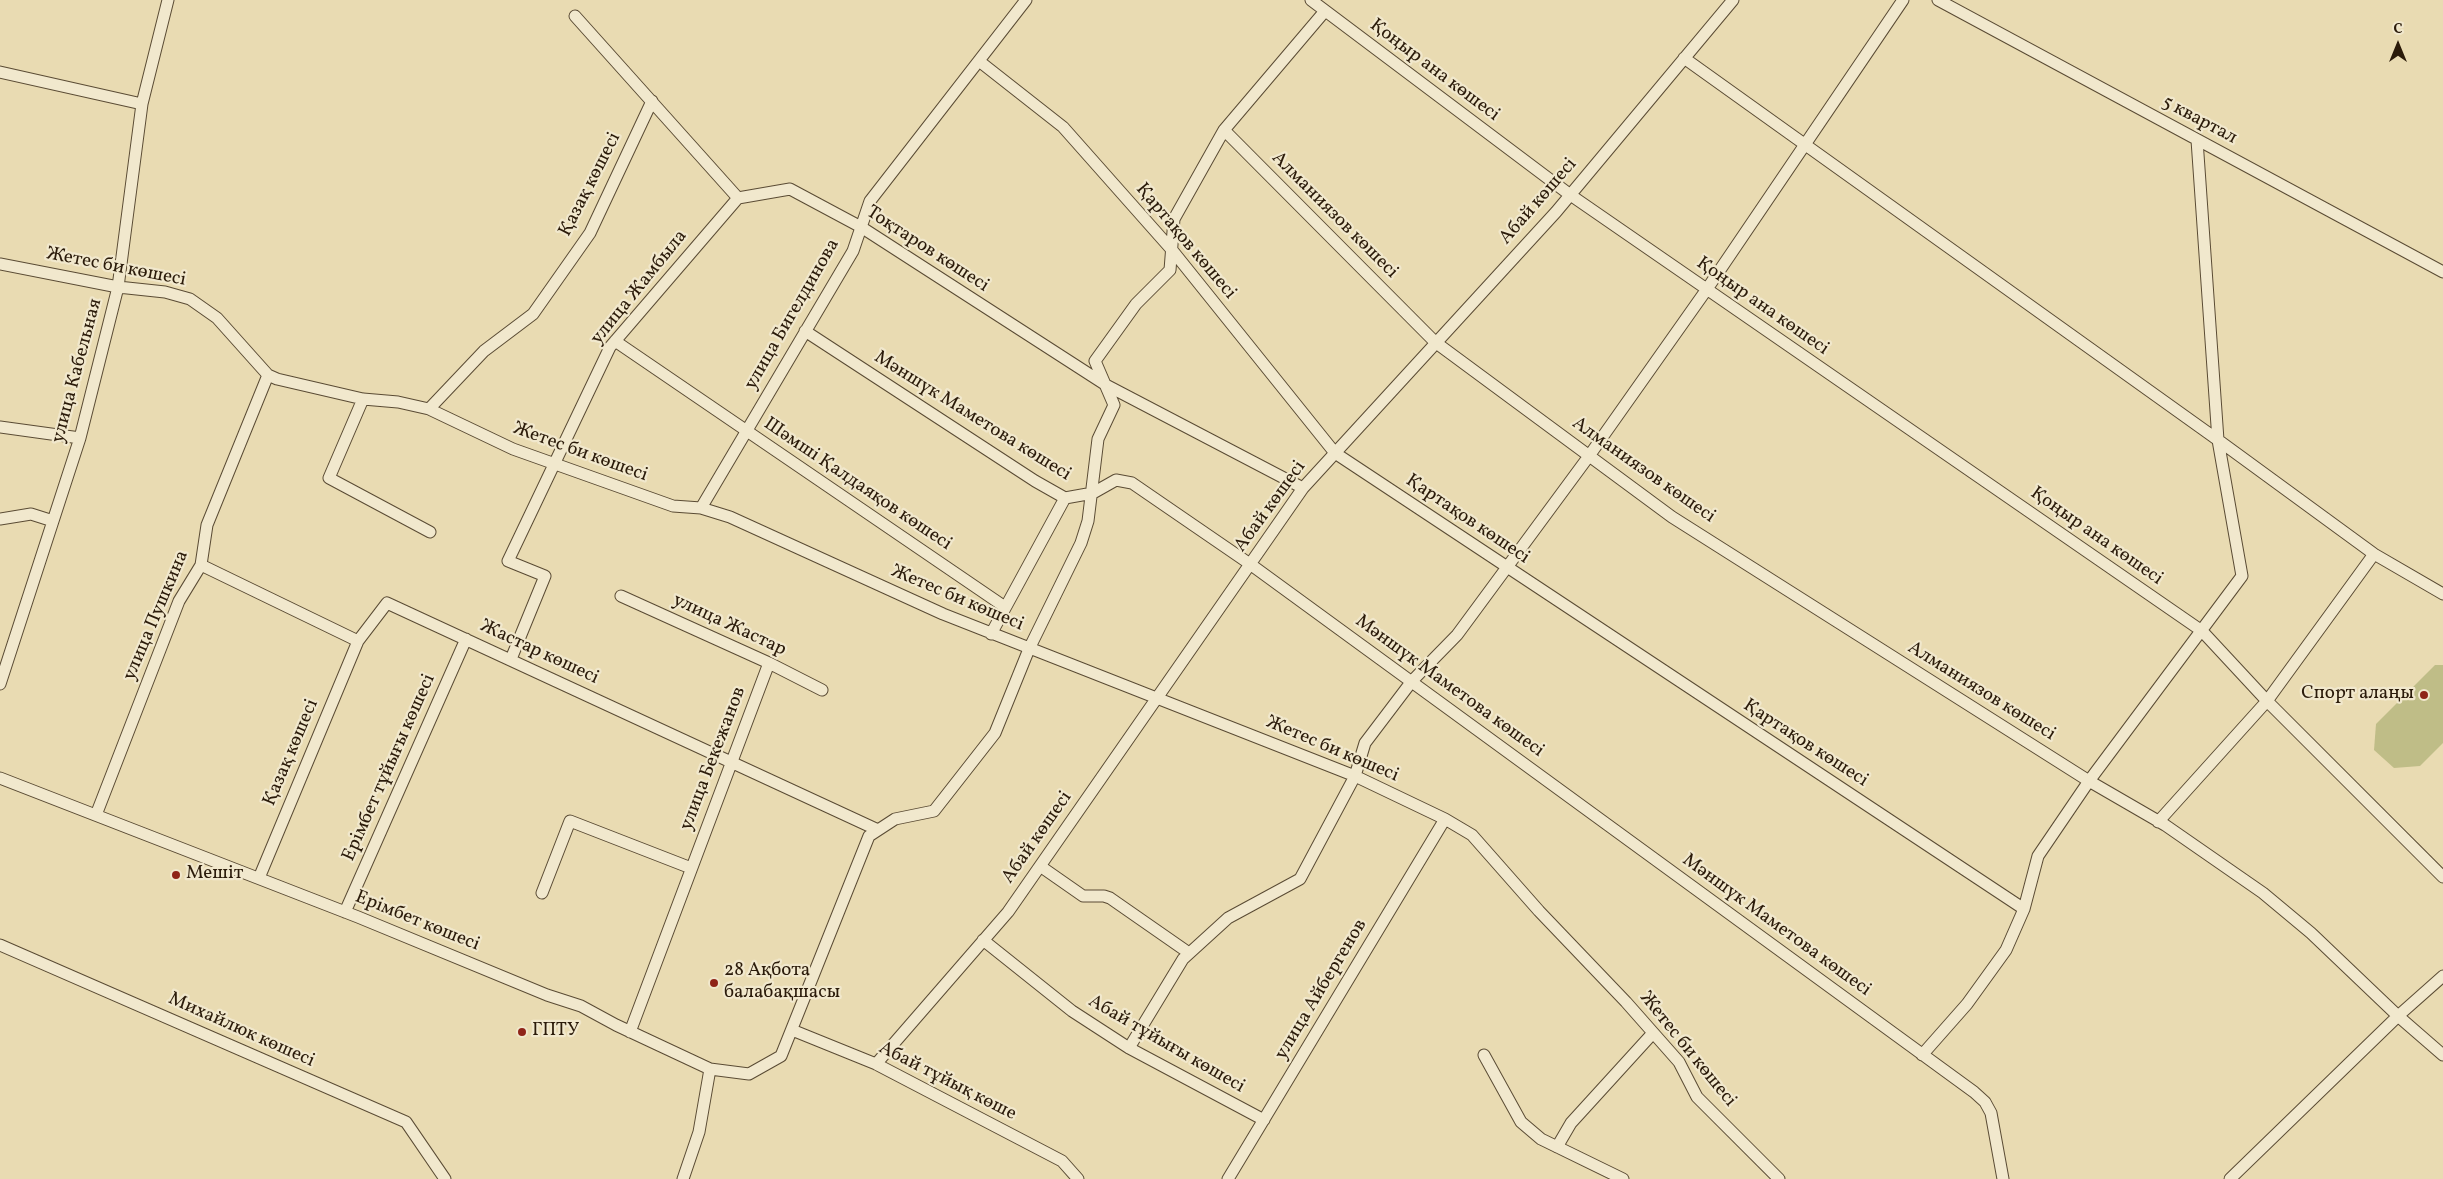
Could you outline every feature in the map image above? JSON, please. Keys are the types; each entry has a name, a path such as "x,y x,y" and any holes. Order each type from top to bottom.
{"street":[{"name":"улица Кабельная","path":"0,684 5,653 53,521 80,438 118,287 142,104 168,0"},
{"name":"улица Бигелдинова","path":"701,508 853,251 870,201 1026,0"},
{"name":"Қоңыр ана көшесі","path":"1310,0 1569,194 2202,631 2267,701 2443,877"},
{"name":"Абай көшесі","path":"876,1064 1008,912 1303,488 1556,212 1569,194 1733,0"},
{"path":"1129,1048 1183,959 1228,918 1300,879 1355,776 1365,743 1412,681 1457,635 1589,456 1707,289 1903,0"},
{"name":"5 квартал","path":"1938,0 2443,272"},
{"path":"878,830 895,819 934,811 995,733 1029,649 1081,542 1088,521 1093,493 1098,439 1114,405 1095,361 1136,304 1170,270 1174,219 1224,130 1325,11"},
{"path":"575,16 738,198"},
{"path":"1684,58 1804,146 2218,440 2374,554 2443,594"},
{"name":"Қартақов көшесі","path":"979,61 1063,127 1172,250 1335,453 2024,909"},
{"path":"0,72 142,104"},
{"name":"Қазақ көшесі","path":"429,409 484,350 533,314 590,233 652,101"},
{"name":"Алманиязов көшесі","path":"1224,130 1435,342 1672,516 2089,781 2158,822 2263,893 2311,933 2398,1016 2443,1055"},
{"path":"1922,1055 1967,1004 2006,950 2024,909 2038,856 2089,781 2242,576 2218,440 2197,140"},
{"name":"Тоқтаров көшесі","path":"738,198 790,189 861,227 1106,385 1303,488"},
{"name":"улица Жамбыла","path":"511,659 545,576 508,561 610,347 738,198"},
{"name":"Жетес би көшесі","path":"0,264 118,287 165,292 190,299 217,318 268,375 277,379 363,399 398,402 429,409 513,449 673,506 701,508 730,517 992,634 1355,776 1445,819 1472,835 1538,911 1653,1032 1678,1062 1697,1097 1779,1179"},
{"name":"Мәншүк Маметова көшесі","path":"806,330 1035,481 1065,498 1093,493 1116,480 1132,483 1250,564 1985,1102 1991,1113 2003,1179"},
{"name":"Шәмші Қалдаяқов көшесі","path":"615,341 1005,607"},
{"name":"улица Пушкина","path":"96,815 179,601 201,565 207,525 268,375"},
{"path":"363,399 329,478 430,532"},
{"path":"0,427 80,438"},
{"path":"992,634 1065,498"},
{"path":"0,519 31,514 53,521"},
{"path":"2158,822 2267,701 2374,554"},
{"path":"201,565 358,641"},
{"name":"улица Жастар","path":"621,596 769,663 822,690"},
{"name":"Жастар көшесі","path":"358,641 388,603 878,830"},
{"name":"Ерімбет тұйығы көшесі","path":"345,912 466,639"},
{"name":"Қазақ көшесі","path":"259,878 358,641"},
{"name":"улица Бекежанов","path":"630,1032 769,663"},
{"name":"Ерімбет көшесі","path":"0,778 345,912 547,995 581,1006 630,1032 710,1069 749,1074 781,1056 869,836 878,830"},
{"name":"улица Айбергенов","path":"1228,1179 1445,819"},
{"path":"542,893 570,821 691,868"},
{"path":"1040,866 1083,896 1104,896 1110,898 1189,954"},
{"name":"Абай тұйығы көшесі","path":"983,940 1072,1011 1129,1048 1264,1120"},
{"name":"Михайлюк көшесі","path":"0,945 406,1122 445,1179"},
{"path":"2230,1179 2398,1016 2443,976"},
{"name":"Абай тұйық көше","path":"792,1030 876,1064 1062,1162 1078,1179"},
{"path":"1557,1147 1571,1123 1653,1032"},
{"path":"1484,1055 1521,1122 1541,1139 1623,1179"},
{"path":"683,1179 699,1132 710,1069"}],"shaded area":[{"name":"Спорт алаңы","path":"2435,665 2443,665 2443,743 2420,766 2394,768 2374,750 2376,724"}],"place":[{"name":"Спорт алаңы","path":"2424,695"},
{"name":"Мешіт","path":"176,875"},
{"name":"28 Ақбота балабақшасы","path":"714,983"},
{"name":"ГПТУ","path":"522,1032"}]}
